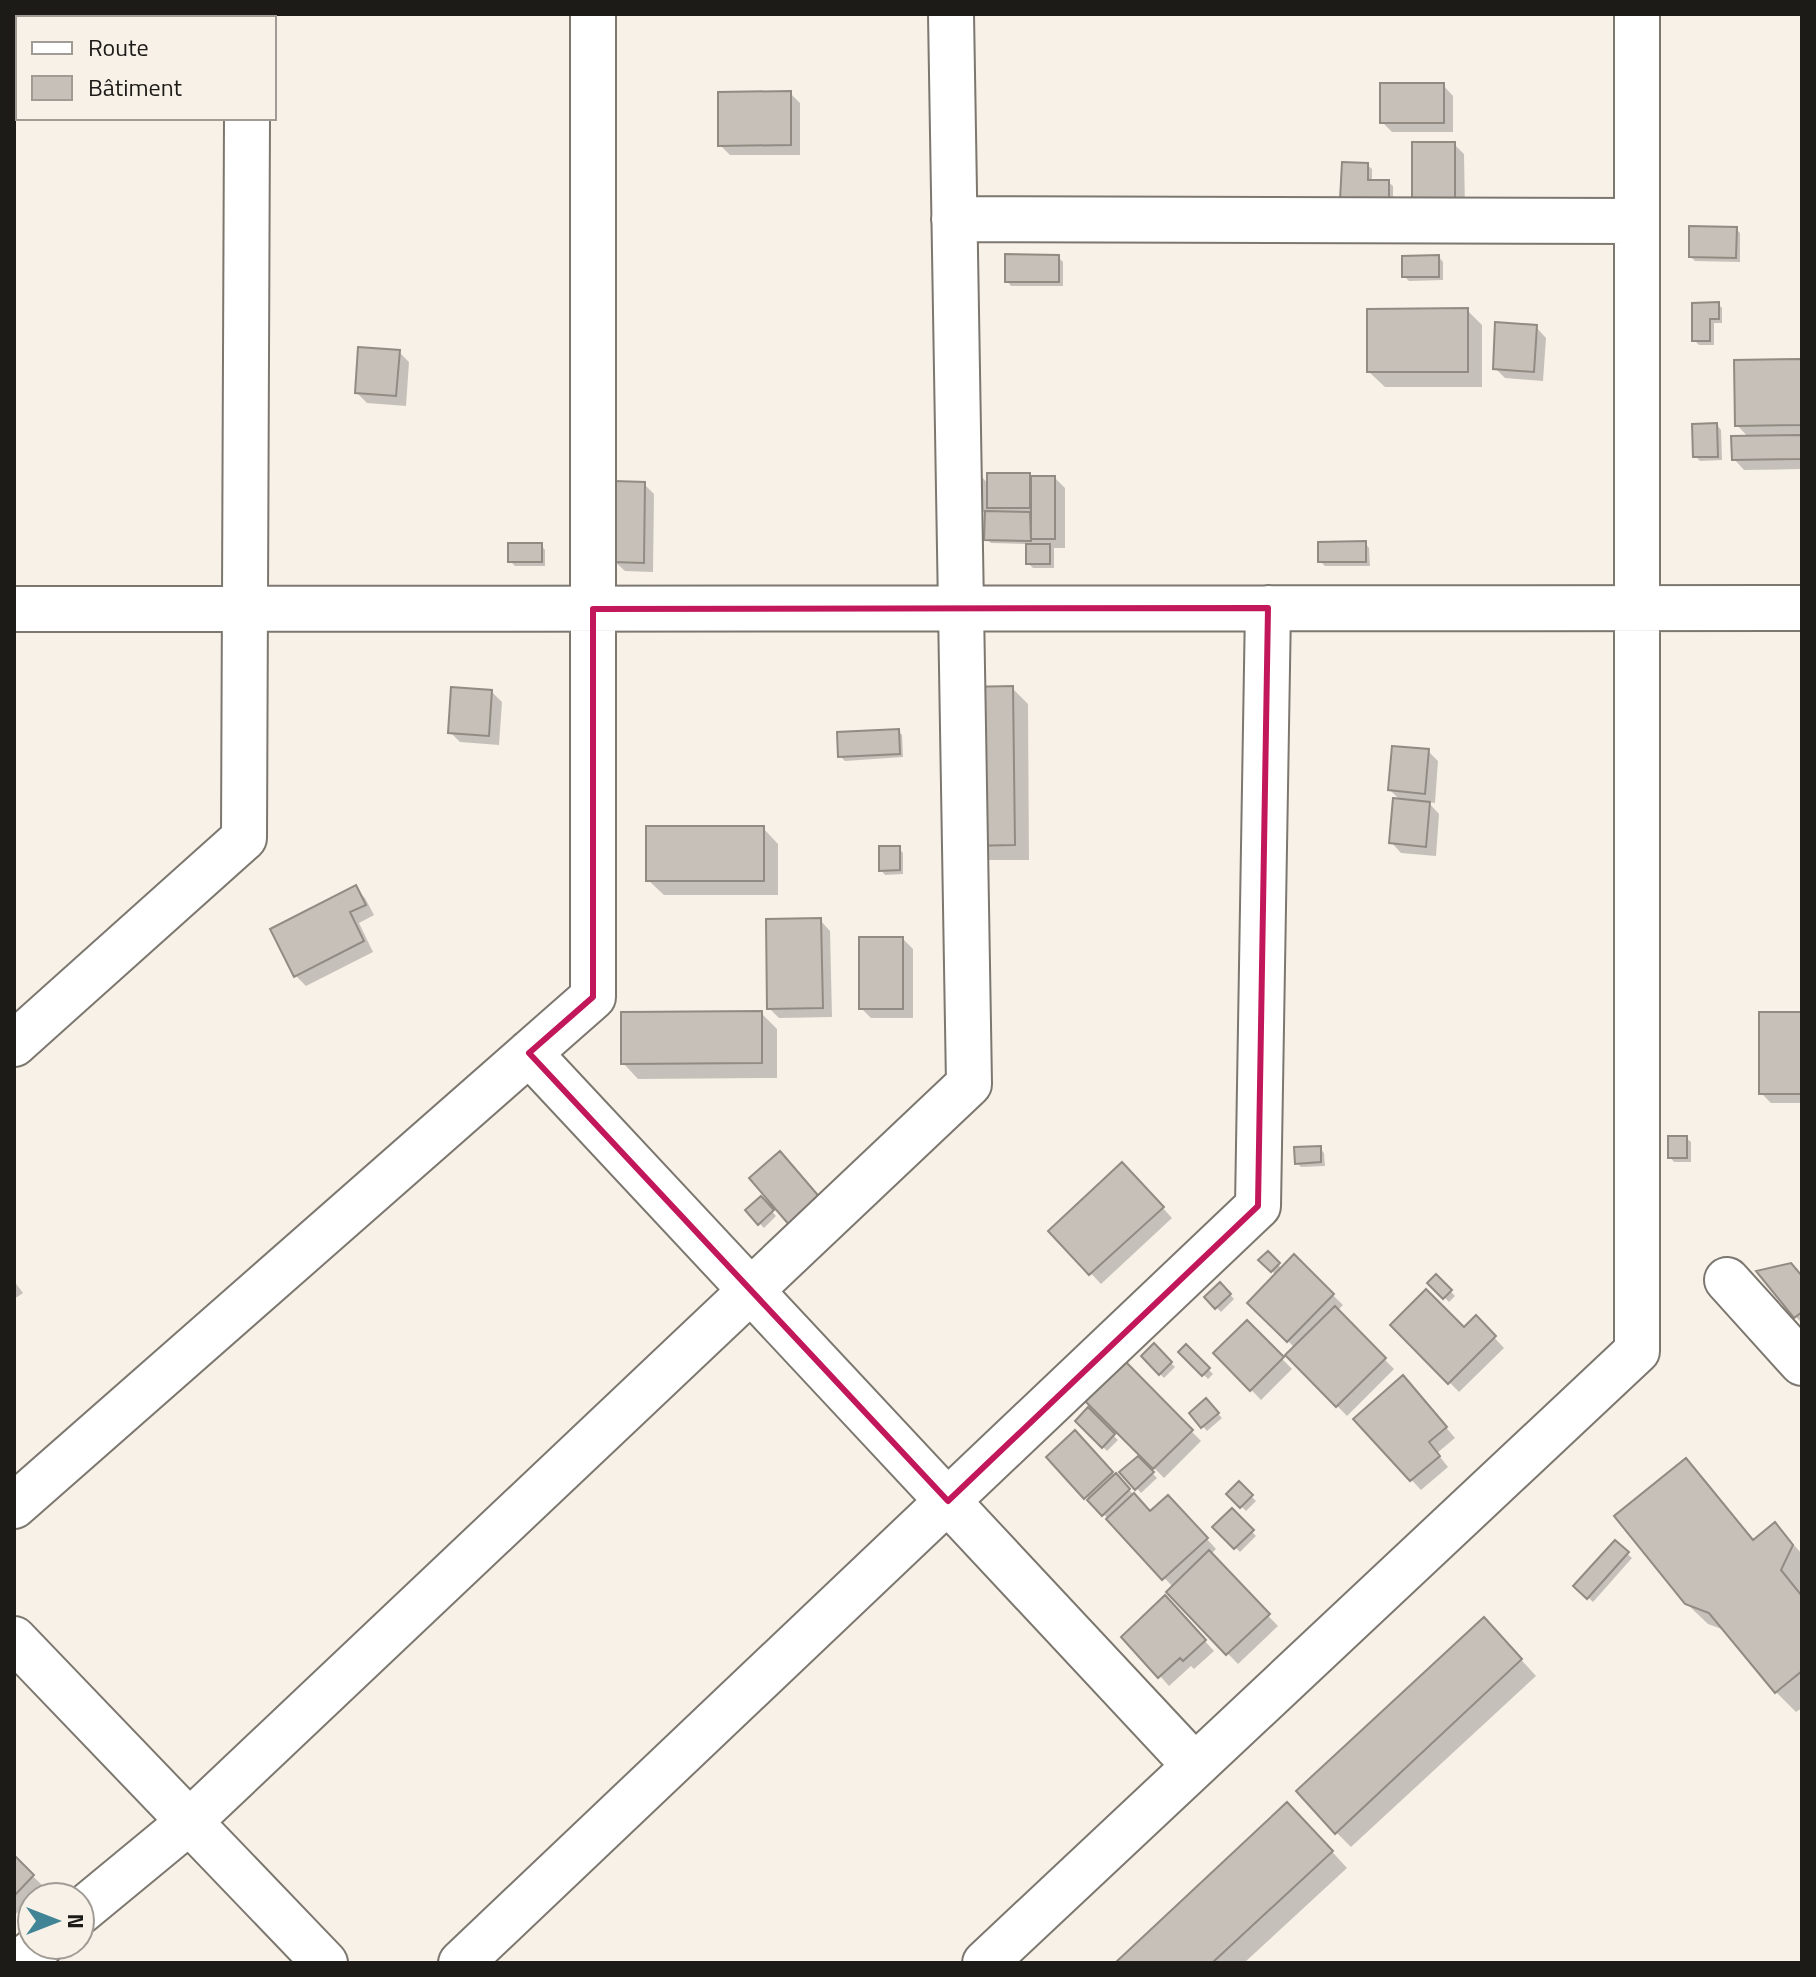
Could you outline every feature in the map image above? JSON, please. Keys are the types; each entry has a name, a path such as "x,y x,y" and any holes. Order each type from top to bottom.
{"street":[{"path":"14,1506 593,997 593,14"},
{"path":"96,1899 189,1822 969,1084 951,14"},
{"path":"985,1963 1637,1351 1637,14"},
{"path":"14,1044 244,838 247,120"},
{"path":"954,219 1637,221"},
{"path":"461,1963 1258,1206 1268,608"},
{"path":"14,609 1802,608"},
{"path":"529,1053 1195,1766"},
{"path":"1727,1280 1802,1363"},
{"path":"14,1639 325,1963"}],"highlighted area":[{"path":"1268,608 1258,1206 948,1501 529,1053 593,997 593,609"}],"building":[{"path":"30,14 95,14 95,16"},
{"path":"1380,83 1444,83 1444,123 1380,123"},
{"path":"791,91 791,145 718,146 718,92"},
{"path":"1412,142 1455,142 1455,200 1412,200"},
{"path":"1342,162 1368,163 1368,180 1389,180 1389,201 1340,200"},
{"path":"1689,226 1737,227 1736,258 1689,257"},
{"path":"1005,254 1059,255 1059,282 1005,282"},
{"path":"1439,255 1439,277 1402,277 1402,256"},
{"path":"1719,302 1719,319 1710,319 1710,341 1692,341 1692,303"},
{"path":"1468,308 1468,372 1367,372 1367,309"},
{"path":"1495,322 1537,325 1534,372 1493,369"},
{"path":"358,347 400,350 396,396 355,393"},
{"path":"1802,359 1802,425 1735,426 1734,360"},
{"path":"1717,423 1718,457 1693,457 1692,424"},
{"path":"1802,435 1802,459 1732,460 1731,436"},
{"path":"987,473 1030,473 1030,508 987,508"},
{"path":"1031,476 1055,476 1055,539 1031,539"},
{"path":"614,481 645,482 644,563 612,562"},
{"path":"985,511 1030,512 1031,541 984,540"},
{"path":"1366,541 1366,562 1318,562 1318,542"},
{"path":"508,543 542,543 542,562 508,562"},
{"path":"1026,544 1050,544 1050,564 1026,564"},
{"path":"1013,686 1015,845 967,846 965,687"},
{"path":"451,687 492,690 489,736 448,733"},
{"path":"899,729 900,754 838,757 837,732"},
{"path":"1392,746 1429,749 1425,794 1388,790"},
{"path":"1393,798 1430,802 1426,847 1389,843"},
{"path":"646,826 764,826 764,881 646,881"},
{"path":"879,846 900,846 900,870 879,871"},
{"path":"356,885 366,905 350,912 364,941 294,977 270,929"},
{"path":"821,918 823,1008 767,1009 766,919"},
{"path":"859,937 903,937 903,1009 859,1009"},
{"path":"762,1011 762,1063 621,1064 621,1012"},
{"path":"1759,1012 1802,1012 1802,1094 1759,1094"},
{"path":"1668,1136 1687,1136 1687,1158 1668,1158"},
{"path":"1321,1146 1321,1162 1295,1164 1294,1147"},
{"path":"780,1151 822,1200 791,1227 749,1178"},
{"path":"1122,1162 1164,1207 1089,1275 1048,1231"},
{"path":"761,1196 774,1210 758,1225 745,1210"},
{"path":"1268,1251 1280,1263 1271,1272 1258,1260"},
{"path":"1294,1254 1334,1294 1287,1342 1247,1303"},
{"path":"1791,1263 1802,1276 1802,1312 1794,1318 1756,1271"},
{"path":"1436,1274 1452,1290 1443,1299 1427,1283"},
{"path":"1220,1282 1231,1294 1215,1309 1204,1297"},
{"path":"1426,1289 1464,1327 1476,1315 1496,1336 1448,1384 1390,1325"},
{"path":"1335,1306 1386,1358 1336,1407 1285,1355"},
{"path":"1247,1320 1284,1357 1250,1391 1213,1353"},
{"path":"1154,1343 1172,1362 1159,1375 1141,1356"},
{"path":"1186,1344 1210,1368 1202,1376 1178,1352"},
{"path":"1121,1357 1193,1430 1153,1469 1081,1397"},
{"path":"1403,1375 1447,1427 1429,1442 1440,1456 1410,1481 1353,1419"},
{"path":"1206,1398 1219,1413 1201,1428 1189,1413"},
{"path":"1088,1407 1115,1434 1102,1448 1075,1421"},
{"path":"1075,1430 1113,1472 1084,1499 1046,1457"},
{"path":"1138,1456 1154,1472 1135,1490 1119,1472"},
{"path":"1686,1458 1753,1540 1775,1522 1793,1545 1781,1570 1802,1596 1802,1671 1775,1693 1709,1613 1685,1604 1614,1516"},
{"path":"1116,1473 1130,1489 1102,1516 1087,1500"},
{"path":"1239,1481 1253,1495 1240,1508 1226,1494"},
{"path":"1134,1493 1150,1511 1168,1495 1208,1538 1162,1580 1106,1519"},
{"path":"1232,1508 1254,1530 1234,1549 1212,1527"},
{"path":"1615,1540 1629,1552 1587,1599 1573,1586"},
{"path":"1209,1550 1270,1614 1226,1655 1166,1592"},
{"path":"1165,1595 1206,1640 1158,1678 1121,1637"},
{"path":"1484,1617 1522,1659 1335,1834 1296,1791"},
{"path":"1287,1802 1333,1851 1212,1963 1115,1963"},
{"path":"14,1855 34,1875 28,1881 16,1881 14,1896"}]}
